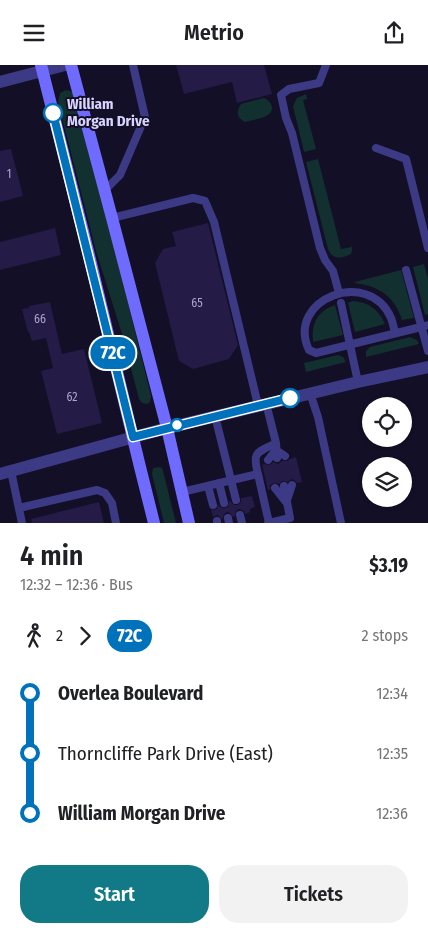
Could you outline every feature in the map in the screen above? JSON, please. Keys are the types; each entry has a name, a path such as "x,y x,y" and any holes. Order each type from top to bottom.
{"main road":[{"path":"71,65 167,428 189,523"},
{"path":"42,68 154,523"}],"street":[{"path":"0,82 42,68 65,65"},
{"path":"6,473 214,416 358,381 428,367"}],"lane":[{"path":"104,191 120,175 145,117 133,65"},
{"path":"326,65 319,83 289,89 281,95 320,248 333,271 339,293"},
{"path":"376,148 406,159 428,248"},
{"path":"112,218 193,198 206,201 214,223 262,405 279,452"},
{"path":"406,270 425,326 428,351"},
{"path":"395,333 391,317 374,298 353,292 339,293 317,305 312,312 305,330 305,343 309,350 316,353 425,326"},
{"path":"341,303 358,381"},
{"path":"310,393 318,417 341,523"},
{"path":"214,416 236,500"},
{"path":"279,452 259,452 255,457 268,523 290,518 286,501 288,485"},
{"path":"268,460 279,452"},
{"path":"6,473 19,508 22,523"},
{"path":"182,492 258,474"},
{"path":"219,483 224,503"},
{"path":"208,486 213,505"},
{"path":"275,489 286,501"},
{"path":"19,508 97,490 105,493 112,503 116,523"}],"green space":[{"path":"66,90 74,93 109,226 151,396 150,402 147,404 142,403 139,399 122,334 96,251 58,102 60,93"},
{"path":"306,94 307,99 303,100 316,149 304,152 293,106 297,98"},
{"path":"264,98 272,105 269,114 262,118 245,122 238,116 238,109 241,104"},
{"path":"318,159 341,249 352,247 351,254 344,257 335,257 328,249 306,162"},
{"path":"424,264 428,279 428,314 425,315 413,267"},
{"path":"401,270 414,318 402,320 395,305 385,294 371,287 355,283"},
{"path":"353,301 369,305 380,315 385,324 355,332 348,303"},
{"path":"335,305 343,335 313,342 313,329 316,319 324,311"},
{"path":"410,337 417,340 419,344 366,357 366,351 370,347"},
{"path":"338,355 343,357 346,362 306,372 304,363"},
{"path":"159,467 163,471 176,523 164,523 152,474 153,468"}],"building":[{"path":"176,65 264,65 272,94 237,103 232,82 184,94"},
{"path":"11,149 23,196 0,202 0,151"},
{"path":"208,223 238,345 229,359 193,369 179,361 155,263 163,249 176,246 172,232"},
{"path":"55,228 61,255 0,270 0,242"},
{"path":"50,302 62,354 84,349 102,423 57,434 41,371 53,368 46,338 32,341 22,309"},
{"path":"296,457 302,482 297,483 291,479 288,482 282,481 279,484 274,483 270,485 270,490 268,490 262,465 270,465 273,462 278,464"},
{"path":"252,496 255,507 250,509 250,512 245,514 244,511 239,509 233,517 227,512 224,514 223,519 217,515 213,517 211,510 217,509 218,504 223,508 228,507 229,501 234,505 238,505 241,502 241,498"},
{"path":"99,502 104,523 32,523 31,519"}],"bus line":[{"name":"72C","path":"53,113 133,437 290,398"}],"place":[{"name":"William Morgan Drive","path":"53,113"}]}
